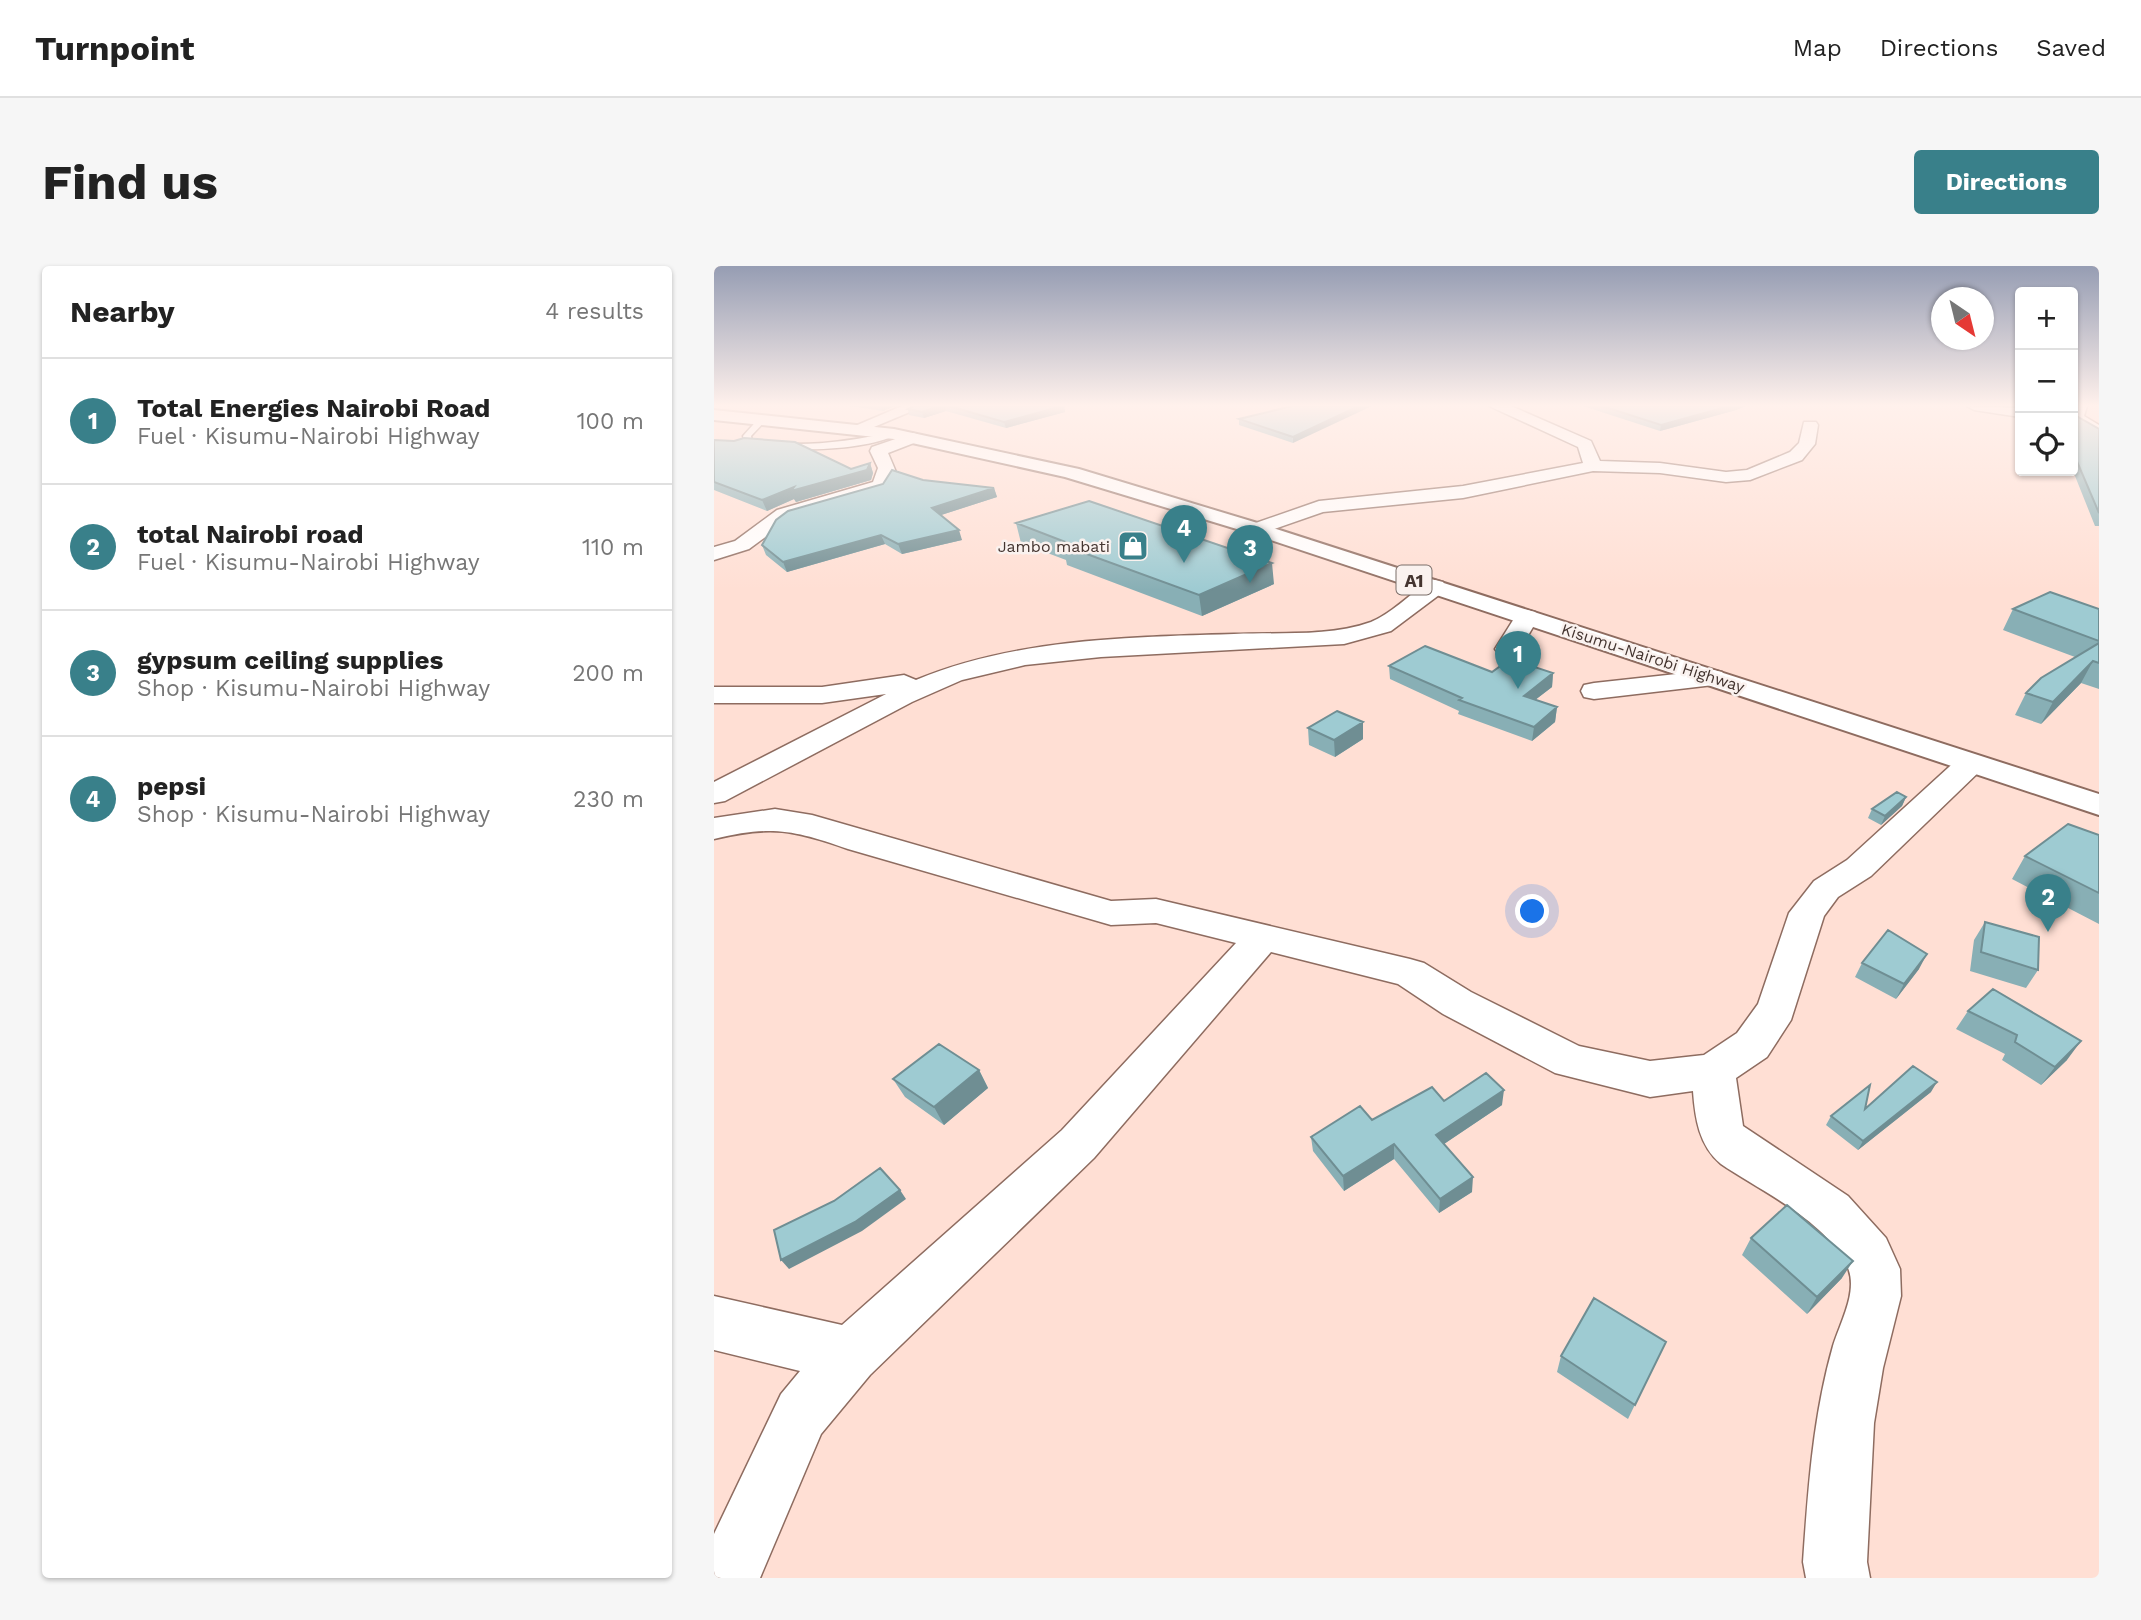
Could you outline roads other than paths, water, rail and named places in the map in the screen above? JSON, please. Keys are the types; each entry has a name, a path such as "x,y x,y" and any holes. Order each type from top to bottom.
{"highway":[{"name":"Kisumu-Nairobi Highway","path":"1049,467 1257,528 2099,804"}],"street":[{"path":"714,554 742,545 784,514 879,486 885,481 887,467"},
{"path":"1257,528 1320,507 1463,492 1587,467"},
{"path":"1634,467 1660,468 1726,478 1750,475 1769,467"},
{"path":"714,695 822,695 861,691 1026,657 1101,649 1179,643 1344,637 1382,626 1435,587"},
{"path":"1508,649 1528,617"},
{"path":"714,794 902,696 953,674"},
{"path":"1594,691 1713,678"},
{"path":"714,829 729,824 775,818 812,825 860,842 1111,913 1157,911 1410,973 1457,1003 1570,1061 1650,1079 1713,1071 1752,1045 1777,1009 1807,913 1826,889 1859,868 1971,763"},
{"path":"728,1578 754,1513 801,1414 850,1354 1078,1144 1265,936"},
{"path":"1713,1071 1718,1116 1723,1133 1732,1147 1801,1189 1863,1242 1875,1271 1875,1299 1856,1361 1840,1443 1835,1562 1838,1578"},
{"path":"714,1323 850,1354"}],"place":[{"name":"Jambo mabati","path":"1133,546"},
{"name":"pepsi","path":"1184,563"},
{"name":"gypsum ceiling supplies","path":"1250,583"},
{"name":"Total Energies Nairobi Road","path":"1518,689"},
{"name":"total Nairobi road","path":"2048,932"}]}
